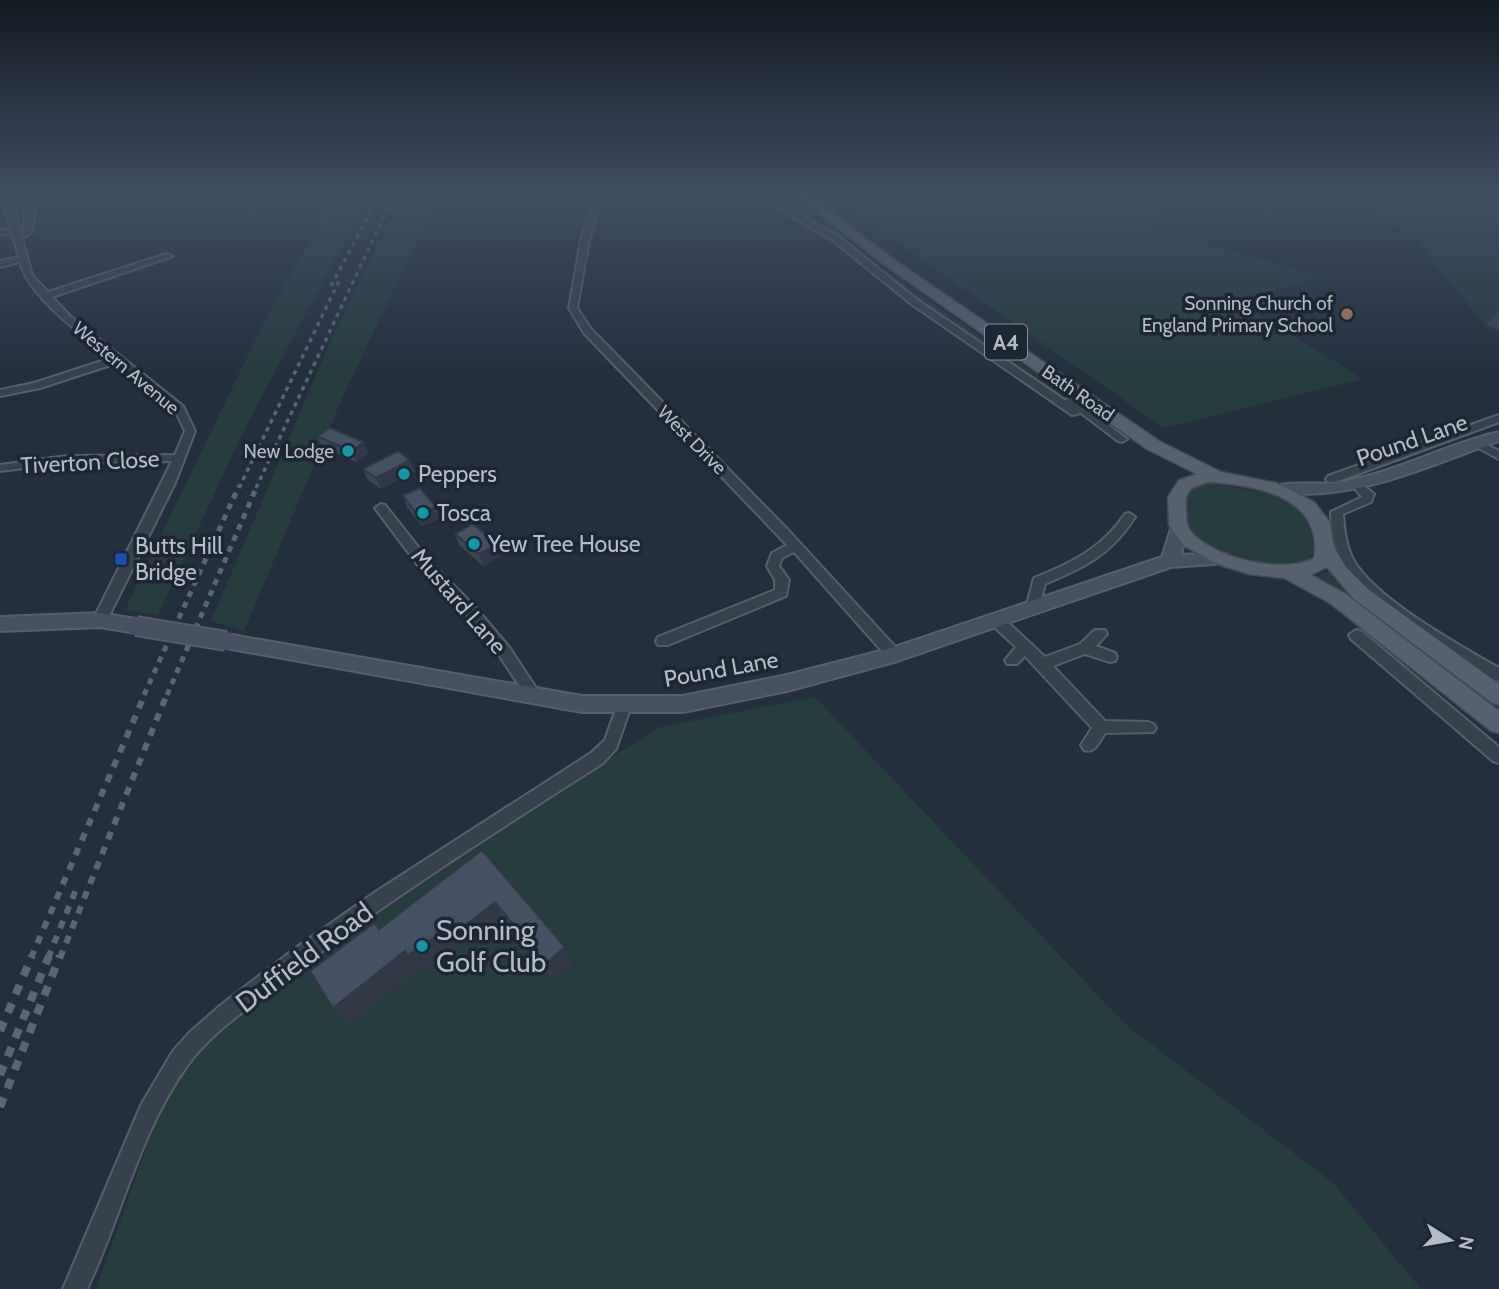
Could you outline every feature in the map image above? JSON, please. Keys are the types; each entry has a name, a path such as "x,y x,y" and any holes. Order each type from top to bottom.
{"main road":[{"name":"Bath Road","path":"878,253 1153,445 1217,477"},
{"name":"Bath Road","path":"1153,445 1169,465 1179,488"},
{"path":"1499,696 1361,594 1339,572 1325,547 1319,519 1302,501 1279,489 1217,477 1192,481 1179,488 1176,500 1180,529 1200,550 1222,559 1288,572 1337,598 1499,724"},
{"path":"1288,572 1315,568 1323,561 1325,547"}],"street":[{"name":"Western Avenue","path":"20,253 27,276 46,296 116,360 179,408 190,431 180,458 100,620"},
{"name":"West Drive","path":"583,253 573,308 587,331 795,546 894,655"},
{"path":"853,253 995,360 1076,413"},
{"path":"46,296 169,256"},
{"path":"0,264 22,260"},
{"path":"0,393 36,386 116,360"},
{"path":"1047,393 1065,396 1122,439"},
{"path":"1336,484 1371,464 1499,418"},
{"name":"Pound Lane","path":"1279,489 1336,484 1358,485 1499,436"},
{"path":"1479,444 1499,456"},
{"name":"Tiverton Close","path":"0,468 35,462 105,457 180,458"},
{"path":"1371,464 1389,476"},
{"name":"Pound Lane","path":"1319,519 1323,503 1336,484"},
{"path":"1358,485 1368,494 1367,499 1337,512 1341,544 1352,568 1372,589 1499,675"},
{"name":"Mustard Lane","path":"381,508 425,565 471,611 505,651 533,695"},
{"path":"1033,608 1040,581 1084,562 1116,540 1129,517"},
{"path":"1170,561 1180,529"},
{"path":"663,640 780,593 782,580 773,566 776,556 795,546"},
{"name":"Pound Lane","path":"100,620 582,704 683,704 894,655 1170,561 1222,559"},
{"path":"0,624 100,620"},
{"path":"996,620 1043,664 1101,727 1148,728"},
{"path":"1043,664 1085,648 1100,634"},
{"path":"1356,635 1499,756"},
{"path":"1012,660 1025,647"},
{"path":"1085,648 1110,657"},
{"name":"Duffield Road","path":"75,1289 93,1255 148,1107 181,1055 288,965 394,890 597,758 611,744 624,706"},
{"path":"1089,745 1101,727"}],"green space":[{"path":"302,253 338,253 243,432 158,615 125,610 260,330"},
{"path":"374,253 411,253 341,401 244,631 211,621 331,340"},
{"path":"850,253 863,256 1058,389 1071,407 980,340"},
{"path":"913,253 1239,253 1323,277 1235,300 1363,379 1164,428"},
{"path":"1427,253 1499,253 1499,331 1487,328"},
{"path":"1209,483 1280,495 1306,513 1314,548 1309,560 1284,565 1248,560 1201,542 1190,527 1187,502 1189,493 1194,488"},
{"path":"1328,571 1350,593 1465,680 1471,690 1314,577"},
{"name":"Sonning Golf Club","path":"815,697 1125,1024 1332,1182 1421,1289 96,1289 155,1122 198,1047 483,837 660,727"}],"building":[{"path":"330,428 364,442 351,451 317,436"},
{"path":"398,451 410,460 376,478 363,469"},
{"path":"420,488 436,507 417,515 403,495"},
{"path":"473,524 497,544 479,554 455,534"},
{"path":"482,850 565,947 545,964 495,902 461,929 456,923 408,955 405,951 333,1008 310,971 374,923 379,929"}],"railway":[{"path":"331,286 349,253"},
{"path":"256,488 367,253"},
{"path":"239,488 340,279"},
{"path":"144,695 239,486"},
{"path":"167,695 257,486"},
{"path":"31,958 145,694"},
{"path":"60,958 167,694"},
{"path":"48,958 77,887"},
{"path":"0,1031 32,956"},
{"path":"0,1075 49,956"},
{"path":"0,1107 60,956"}],"place":[{"name":"Sonning Church of England Primary School","path":"1347,314"},
{"name":"New Lodge","path":"348,451"},
{"name":"Peppers","path":"404,474"},
{"name":"Tosca","path":"423,513"},
{"name":"Yew Tree House","path":"474,544"},
{"name":"Butts Hill Bridge","path":"121,559"},
{"name":"Sonning Golf Club","path":"422,946"}]}
